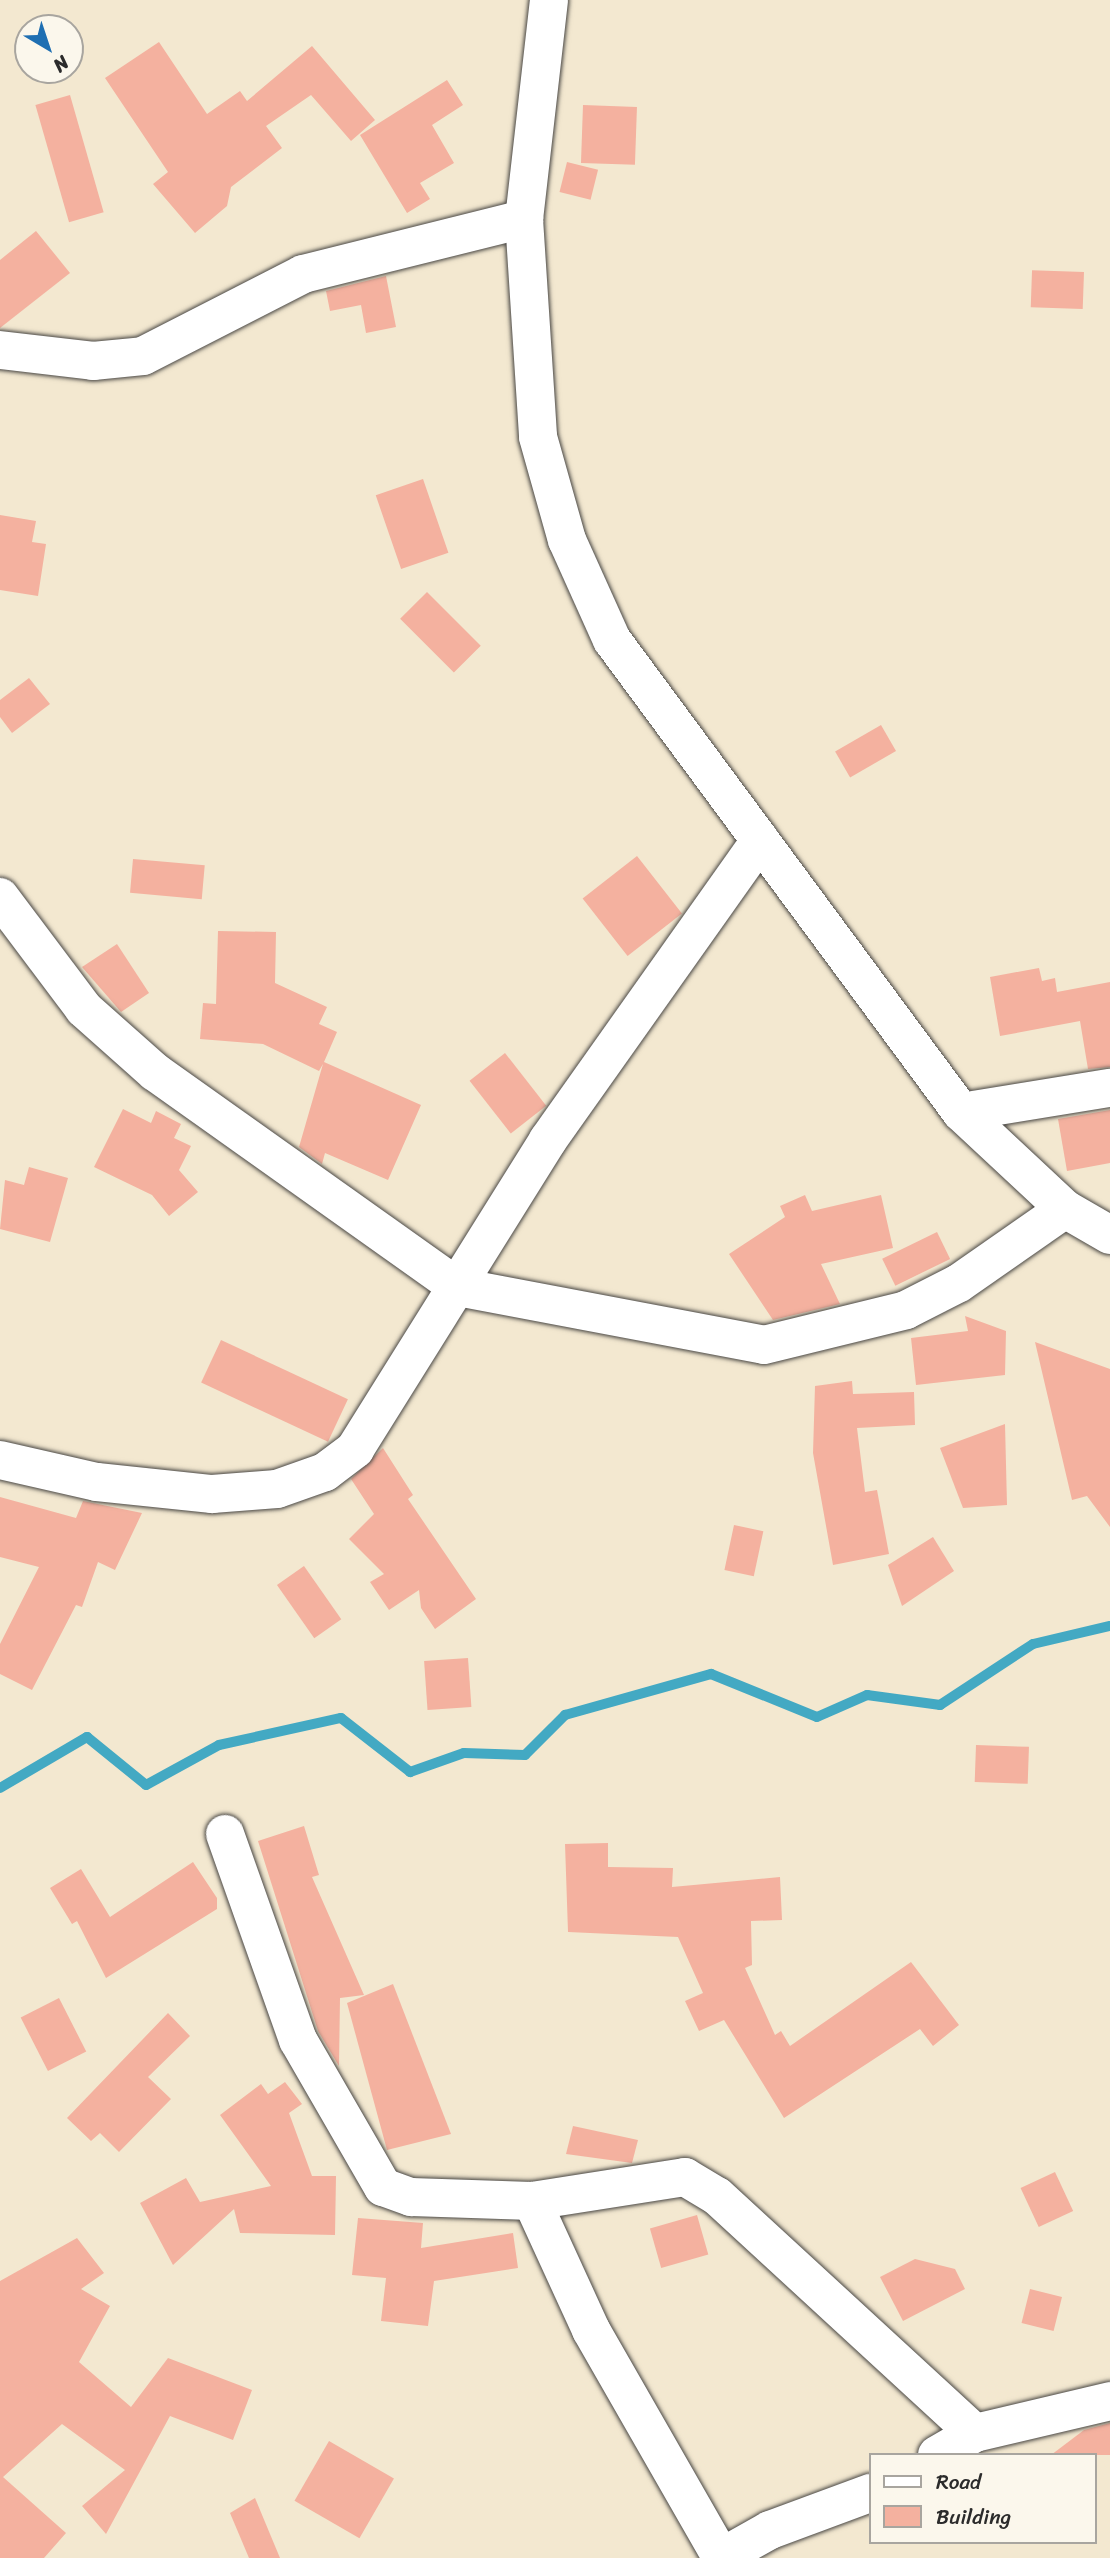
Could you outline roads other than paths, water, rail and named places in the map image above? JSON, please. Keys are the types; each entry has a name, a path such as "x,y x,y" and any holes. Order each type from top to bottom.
{"street":[{"path":"549,0 524,219 538,437 567,540 612,640 961,1112 1066,1209 1110,1235"},
{"path":"0,350 93,361 143,356 303,274 524,219"},
{"path":"0,1460 97,1482 212,1494 277,1489 325,1472 355,1449 548,1140 760,841"},
{"path":"0,897 84,1009 155,1072 458,1287 764,1346 906,1310 959,1283 1066,1209"},
{"path":"961,1112 1110,1088"},
{"path":"225,1834 298,2040 372,2176 397,2195 532,2201 685,2177 701,2184 975,2433"},
{"path":"532,2201 591,2330 720,2558 770,2530 869,2493"},
{"path":"940,2453 975,2433 1110,2401"}],"waterway":[{"path":"0,1788 87,1737 146,1785 219,1745 341,1718 410,1772 464,1753 525,1755 565,1715 711,1674 817,1717 867,1695 940,1705 1033,1644 1110,1626"}]}
